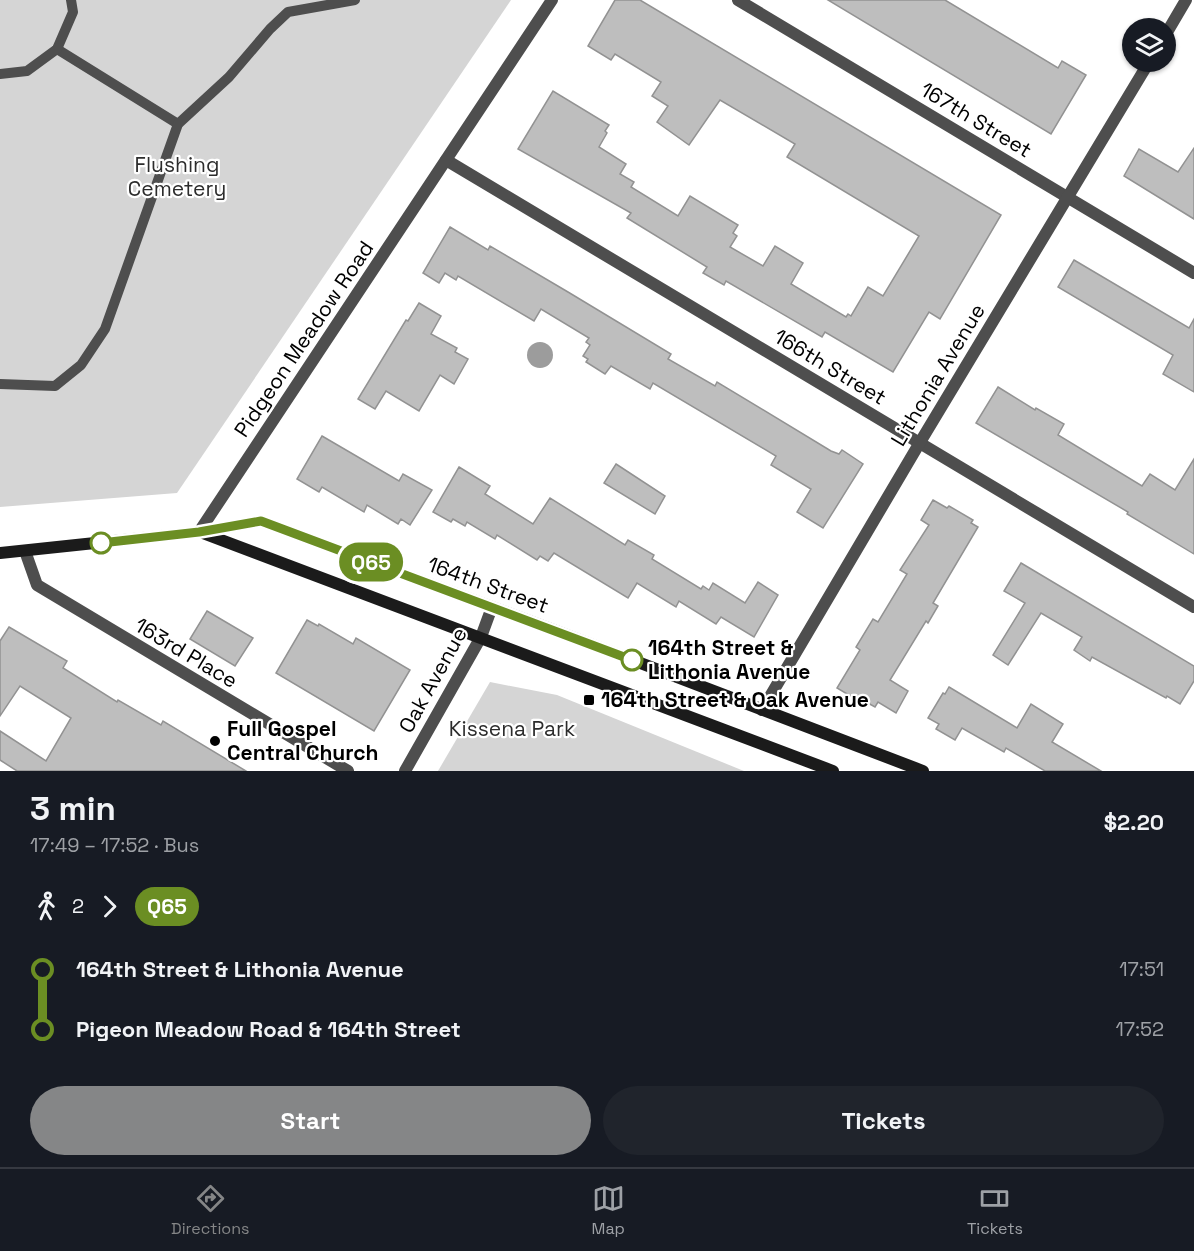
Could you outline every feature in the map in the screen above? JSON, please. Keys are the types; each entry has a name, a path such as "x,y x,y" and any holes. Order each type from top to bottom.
{"street":[{"name":"Pidgeon Meadow Road","path":"199,532 552,0"},
{"name":"167th Street","path":"738,0 1194,273"},
{"path":"1175,18 1186,0"},
{"name":"Lithonia Avenue","path":"762,710 1143,72"},
{"name":"166th Street","path":"446,160 1194,607"},
{"name":"164th Street","path":"199,532 261,521 923,771"},
{"path":"0,553 199,532 833,771"},
{"name":"163rd Place","path":"25,551 37,585 348,771"},
{"name":"Oak Avenue","path":"405,771 481,637 492,607"}],"lane":[{"path":"0,74 27,70 57,49 73,12 71,0"},
{"path":"0,384 55,386 81,366 105,329 178,124 229,77 270,29 288,12 306,4 355,0"},
{"path":"57,49 178,124"}],"green space":[{"name":"Flushing Cemetery","path":"0,0 511,0 177,493 0,507"},
{"name":"Kissena Park","path":"490,682 557,695 744,771 438,771"}],"shaded area":[{"path":"540,342 550,345 553,355 550,365 540,368 530,365 527,355 530,345"}],"building":[{"path":"615,0 640,0 1001,215 940,319 929,312 893,372 825,332 822,337 726,281 724,285 703,273 707,267 627,218 631,213 518,149 553,91 609,125 599,147 626,164 620,174 634,182 631,187 678,216 690,196 738,225 733,233 737,236 730,247 763,266 775,246 803,263 791,284 846,317 848,314 851,316 868,287 883,296 919,236 787,157 795,144 720,100 689,145 657,122 668,106 652,96 661,82 615,54 611,60 588,46"},
{"path":"828,0 945,0 1058,68 1062,61 1086,75 1051,134"},
{"path":"1194,148 1194,219 1124,176 1139,149 1178,172"},
{"path":"450,227 488,250 490,246 568,292 671,354 668,359 715,386 717,382 831,451 839,454 842,450 863,464 823,528 797,512 811,489 771,465 776,456 653,383 650,389 611,366 605,374 586,362 588,359 583,356 590,345 586,342 589,338 541,309 534,321 458,276 456,280 445,273 439,283 423,273"},
{"path":"1074,260 1189,328 1194,319 1194,392 1163,374 1173,355 1058,287"},
{"path":"419,303 441,316 431,334 457,348 455,352 468,359 454,384 440,375 419,411 386,391 375,409 358,399 406,320 408,321"},
{"path":"998,387 1035,410 1036,408 1064,424 1058,435 1142,486 1150,474 1175,490 1194,459 1194,554 1127,514 1128,512 976,423"},
{"path":"322,436 399,481 403,474 432,490 410,525 401,519 398,524 367,505 364,512 322,487 319,492 297,479"},
{"path":"616,464 665,496 655,514 604,483"},
{"path":"459,467 490,486 485,494 533,524 550,498 625,545 628,540 654,555 652,559 701,589 703,586 709,590 713,583 745,603 758,582 778,595 754,637 721,617 716,624 679,601 676,607 637,583 628,598 554,553 548,561 540,556 537,560 497,535 495,539 467,522 465,526 453,519 451,522 433,512"},
{"path":"933,500 973,520 971,523 978,527 933,603 938,606 928,623 926,621 890,680 908,691 896,713 878,702 875,707 866,702 864,704 837,688 860,650 856,647 873,619 878,622 907,574 900,570 929,525 921,520"},
{"path":"1021,563 1194,666 1194,681 1180,704 1092,657 1090,661 1074,650 1082,637 1041,613 1008,665 993,655 1025,603 1004,591"},
{"path":"207,611 253,638 235,666 190,639"},
{"path":"307,620 318,626 319,624 353,644 356,638 410,670 374,731 276,673"},
{"path":"9,627 67,661 63,668 117,702 118,700 161,725 163,721 246,771 17,771 0,760 0,731 46,761 71,718 20,686 0,716 0,641"},
{"path":"949,687 1017,728 1031,704 1063,724 1052,742 1101,771 1045,771 1006,748 1004,752 962,728 955,740 936,729 939,724 928,718"}],"bus line":[{"name":"Q65","path":"101,543 199,532 261,521 632,660"}],"place":[{"name":"164th Street & Lithonia Avenue","path":"632,660"},
{"name":"164th Street & Oak Avenue","path":"589,700"},
{"name":"Full Gospel Central Church","path":"215,741"}]}
